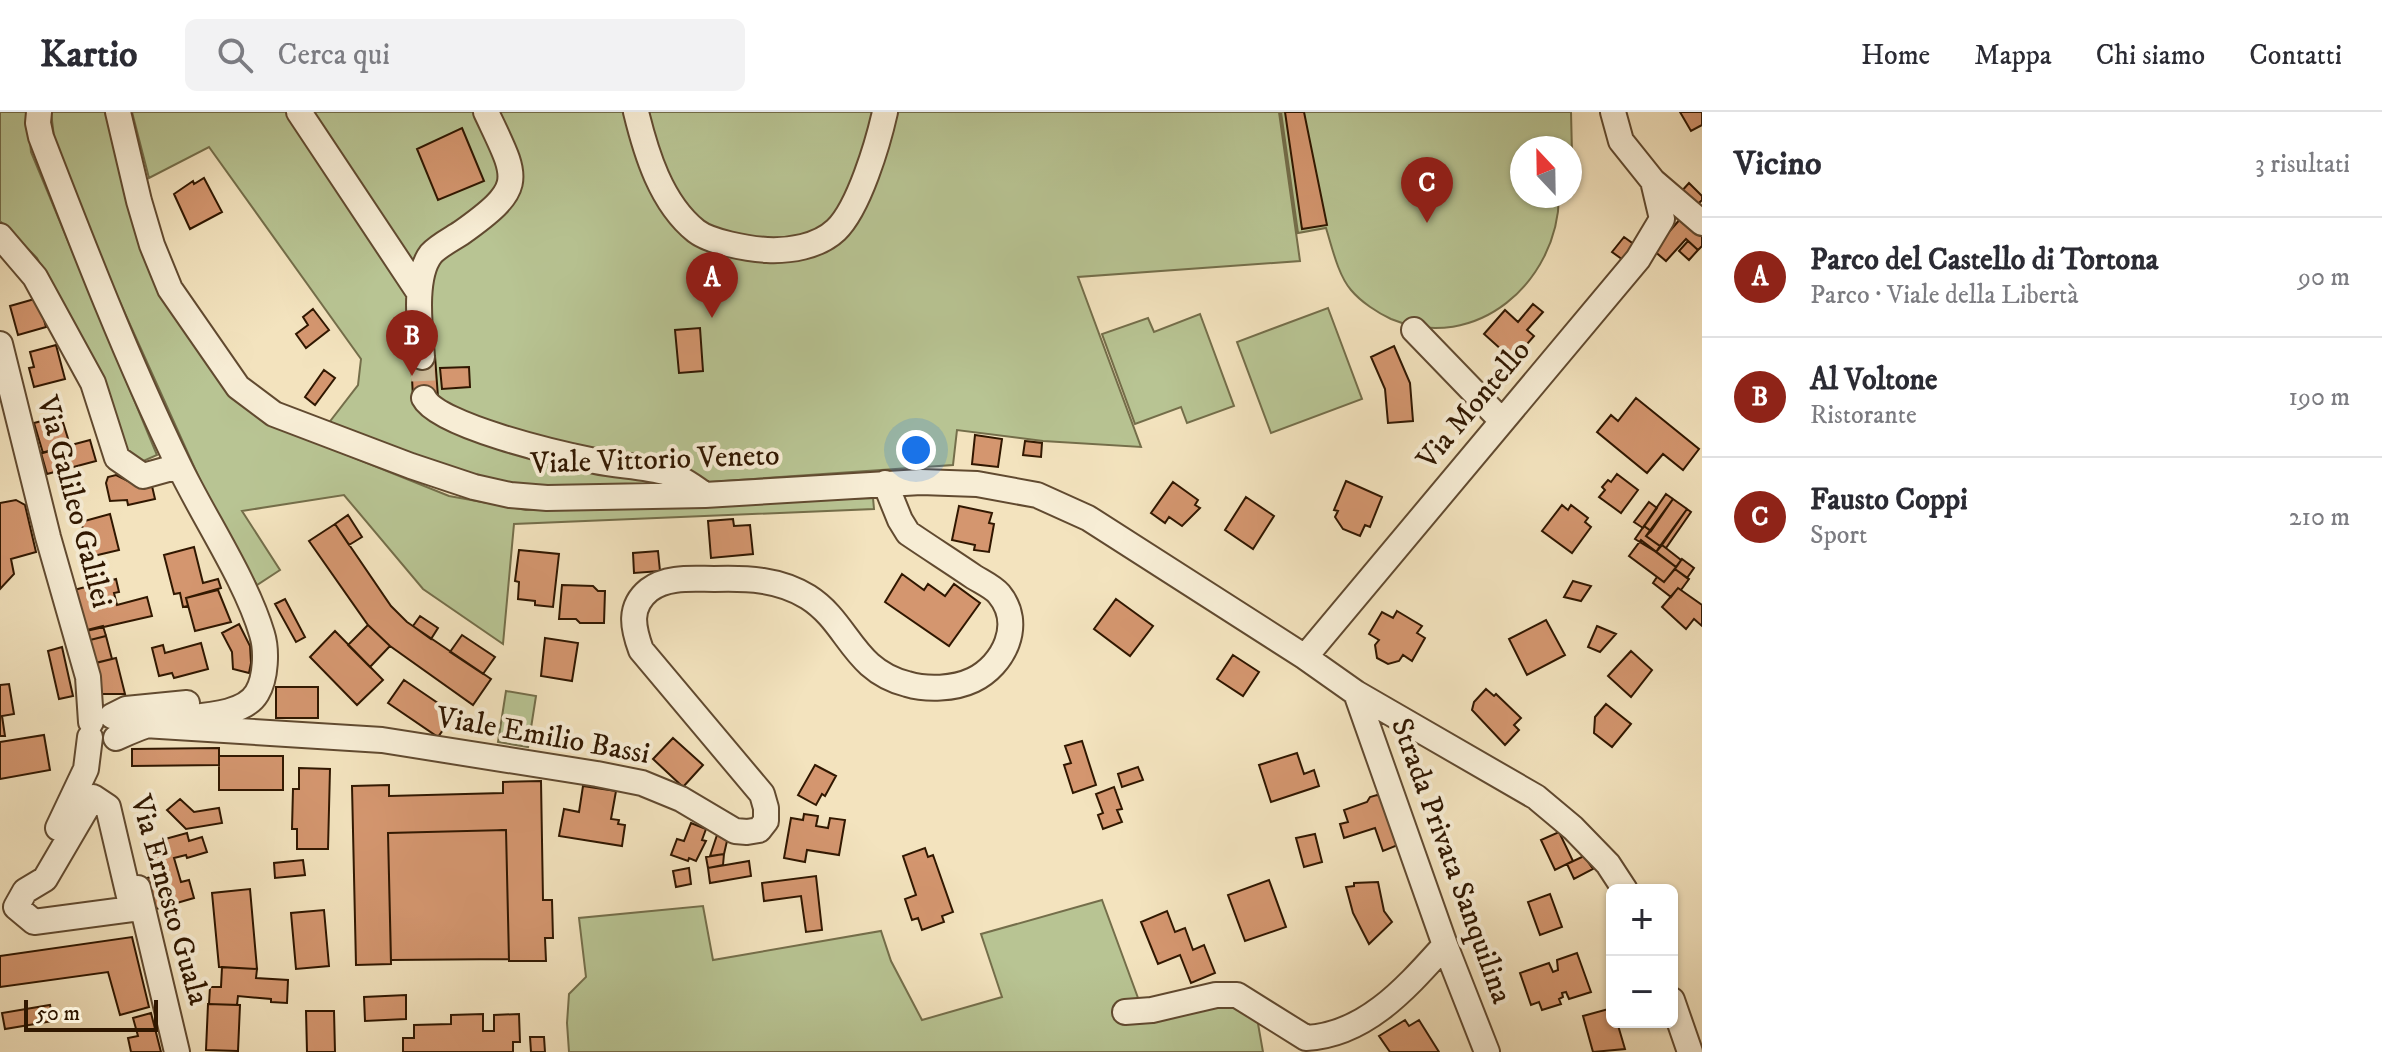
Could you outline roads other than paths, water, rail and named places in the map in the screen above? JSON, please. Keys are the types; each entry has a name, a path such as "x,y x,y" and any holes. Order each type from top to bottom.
{"street":[{"path":"39,112 41,137 98,284 179,466 244,592 265,647 259,691 247,704 217,714 104,729"},
{"name":"Viale Vittorio Veneto","path":"118,112 139,201 170,289 238,387 274,414 411,466 474,487 510,495 547,498 705,495 885,483 977,484 1037,495 1088,518 1305,657"},
{"path":"299,112 418,291"},
{"path":"422,357 418,291 430,254 507,197 512,175 486,112"},
{"path":"636,112 655,171 673,208 698,233 755,249 784,251 812,244 836,230 860,193 885,112"},
{"path":"1613,112 1621,141 1653,181 1702,223"},
{"name":"Via Montello","path":"1305,657 1638,259 1662,219 1653,181"},
{"path":"0,236 35,277 93,383 117,458 143,476 179,466"},
{"path":"1414,330 1502,421"},
{"name":"Via Galileo Galilei","path":"0,344 5,387 104,729"},
{"path":"424,398 428,406 450,419 524,444 593,461 668,473 705,495"},
{"name":"Viale Emilio Bassi","path":"144,725 382,740 597,774 642,783 681,799 735,831 759,830 766,821 762,794 641,650 632,625 638,600 653,587 677,579 745,578 778,583 809,598 827,614 860,657 881,675 908,685 941,688 972,681 990,669 1004,653 1011,630 1009,611 999,593 908,533 885,483"},
{"path":"1305,657 1356,693 1536,797 1608,864 1621,884"},
{"path":"87,782 108,807 132,909 34,922 16,907 25,891 45,879 87,782 104,729 126,709 223,699 261,680"},
{"name":"Strada Privata Sanquilina","path":"1356,693 1445,945 1487,1052"},
{"path":"87,782 44,855 3,904 29,929 145,914"},
{"name":"Via Ernesto Guala","path":"87,782 110,793 114,799 177,1052"},
{"path":"1125,1012 1152,1010 1216,995 1237,995 1298,1034 1306,1038 1315,1037 1347,1029 1368,1018 1402,990 1445,945"},
{"path":"1678,1017 1690,1052"}],"tunnel":[{"path":"422,357 424,398"}],"place":[{"name":"Fausto Coppi","path":"1427,223"},
{"name":"Parco del Castello di Tortona","path":"712,318"},
{"name":"Al Voltone","path":"412,376"}]}
